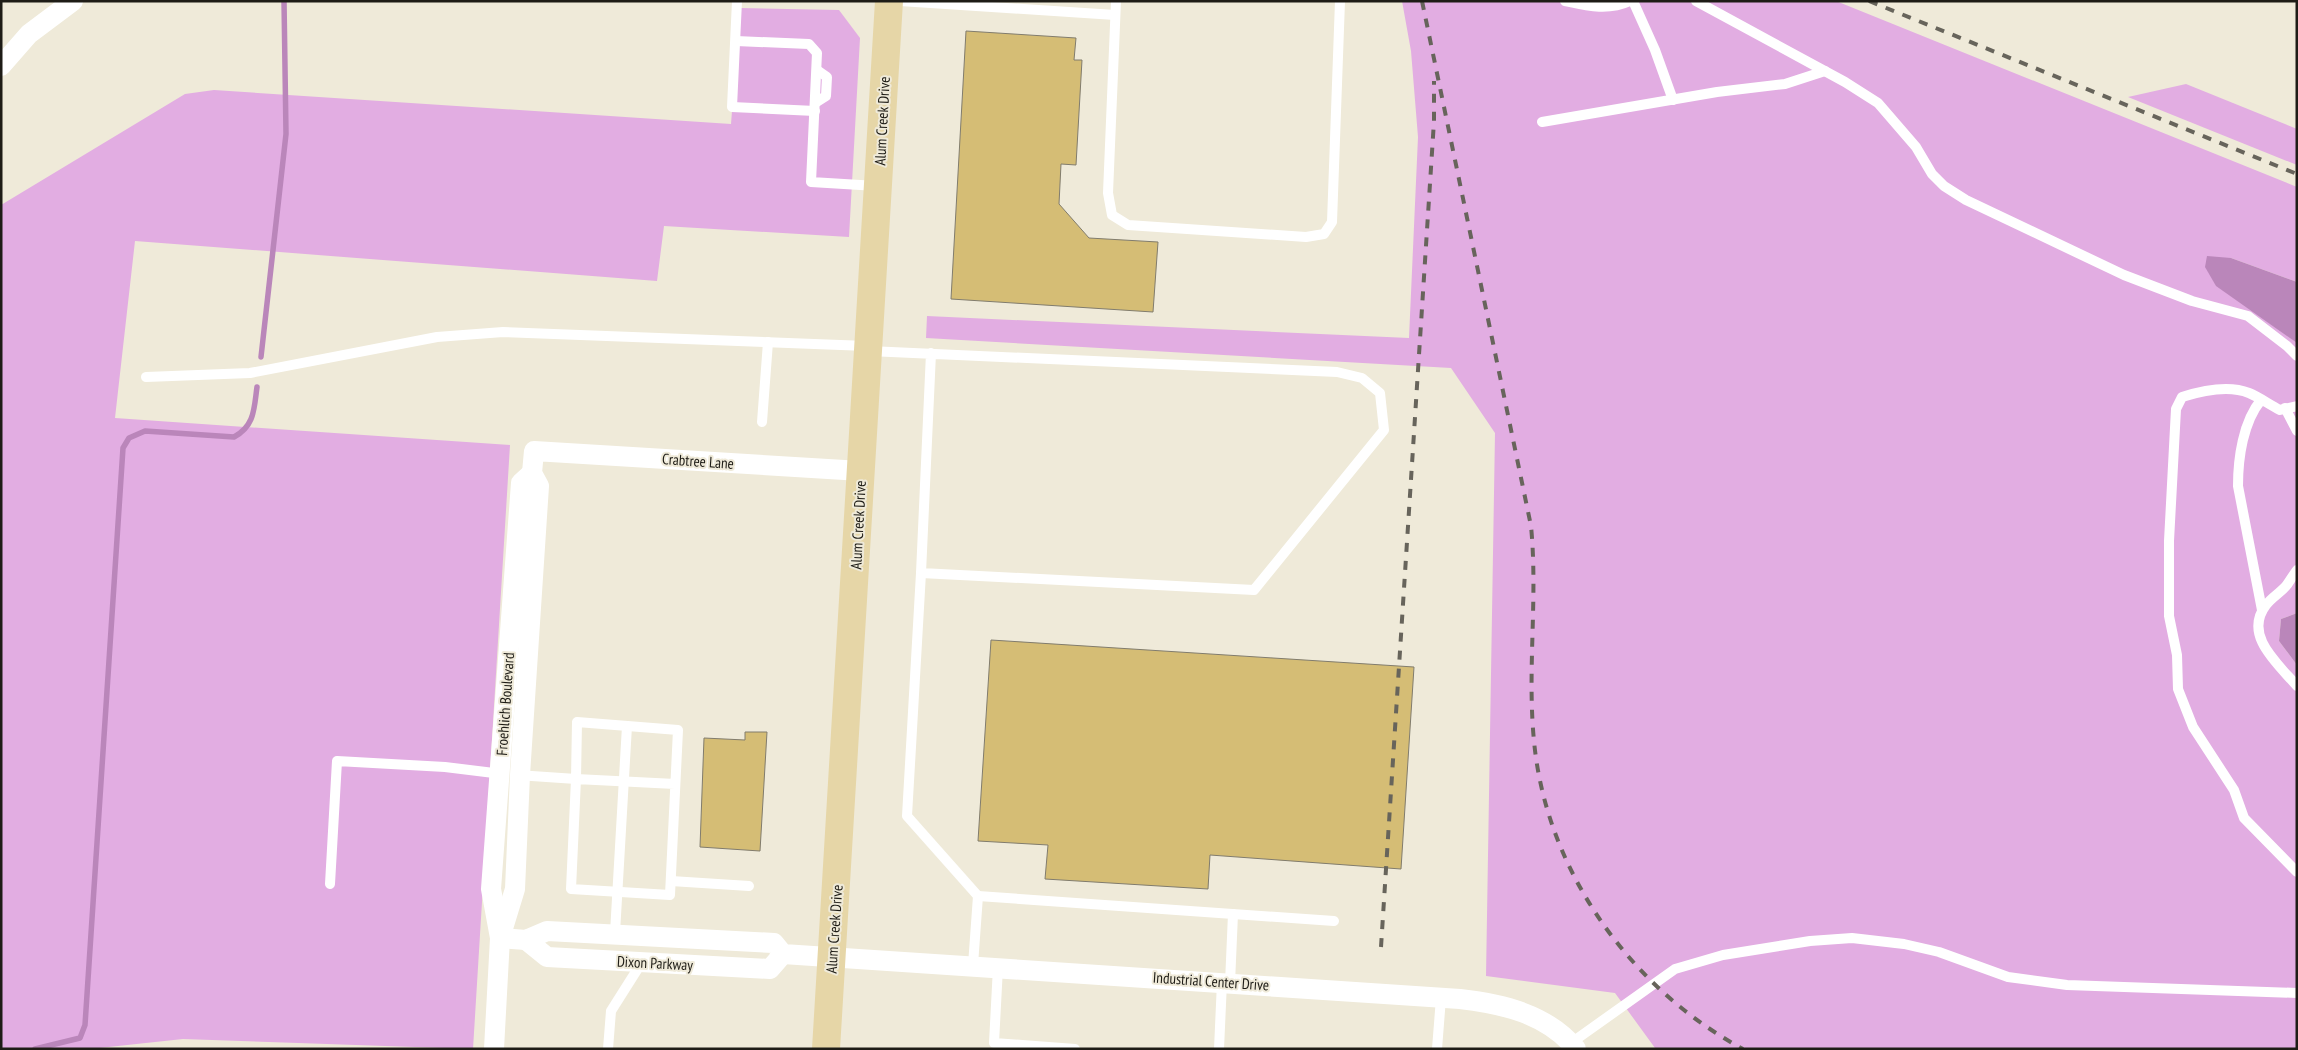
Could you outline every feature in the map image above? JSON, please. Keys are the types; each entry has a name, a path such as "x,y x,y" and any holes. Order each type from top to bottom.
{"main road":[{"name":"Alum Creek Drive","path":"826,1049 890,1"}],"street":[{"path":"1,66 28,34 73,1"},
{"name":"Crabtree Lane","path":"534,451 861,471"},
{"name":"Froehlich Boulevard","path":"494,1049 500,938 515,889 510,774 539,486 532,473 534,451"},
{"name":"Dixon Parkway","path":"500,938 526,940 547,931 615,933 774,943 783,954 832,956"},
{"name":"Dixon Parkway","path":"526,940 547,958 770,969 783,954"},
{"name":"Industrial Center Drive","path":"832,956 1226,982 1496,1003 1527,1014 1556,1030 1573,1046"}],"lane":[{"path":"737,1 732,107 815,107"},
{"path":"900,1 1116,15"},
{"path":"1116,1 1108,193 1112,215 1128,225 1306,238 1324,234 1332,222 1340,1"},
{"path":"1565,1 1593,8 1618,6 1631,1 1656,50 1672,100"},
{"path":"1696,1 1825,71 1878,103 1898,123 1916,147 1932,174 1944,186 2053,243 2124,275 2192,301 2248,316 2297,356"},
{"path":"736,41 809,44 817,52 811,182 878,186"},
{"path":"1542,122 1672,100 1785,84 1825,71"},
{"path":"146,377 250,373 437,337 503,332 768,342 931,354 1337,372 1362,378 1380,393 1384,430 1254,590 921,573"},
{"path":"762,422 768,342"},
{"path":"931,354 907,816 978,896 1334,921"},
{"path":"2297,406 2280,410 2242,391 2212,390 2182,397 2176,409 2169,540 2169,616 2177,655 2178,689 2187,714 2234,790 2244,818 2297,872"},
{"path":"2260,400 2255,407 2245,434 2238,470 2238,486 2262,610"},
{"path":"2285,408 2297,431"},
{"path":"2297,570 2286,586 2258,616 2258,632 2267,651 2297,686"},
{"path":"577,722 626,726 678,730 670,895 571,890 577,722"},
{"path":"615,933 626,726"},
{"path":"330,884 337,761 445,767 576,779 675,784"},
{"path":"671,881 749,886"},
{"path":"974,965 978,896"},
{"path":"1219,1049 1233,914"},
{"path":"1573,1046 1675,969 1723,955 1810,941 1852,938 1904,944 1939,952 2008,977 2068,984 2297,993"},
{"path":"608,1049 611,1011 642,962"},
{"path":"998,967 994,1043 1075,1049"},
{"path":"1437,1049 1441,998"}],"shaded area":[{"path":"1402,1 1836,1 2297,187 2297,282 2231,258 2271,323 2297,343 2297,613 2281,619 2279,641 2297,665 2297,1049 1655,1048 1615,993 1486,976 1495,433 1451,368 926,338 927,316 1409,338 1418,137 1411,51"},
{"path":"740,8 839,10 860,38 849,237 664,226 657,281 135,241 115,418 510,445 473,1049 183,1039 90,1049 1,1049 1,205 185,94 214,90 731,124"},
{"path":"2186,84 2297,129 2297,165 2128,97"},
{"path":"2207,256 2231,258 2297,282 2297,343 2216,286 2205,267"},
{"path":"2297,613 2297,665 2279,641 2281,619"}],"building":[{"path":"966,31 1076,38 1074,60 1082,60 1076,165 1061,164 1059,204 1089,238 1158,242 1153,312 951,299"},
{"path":"991,640 1414,667 1401,869 1210,855 1208,889 1045,879 1048,845 978,841"},
{"path":"745,732 767,732 760,851 700,847 704,738 745,740"}],"waterway":[{"path":"261,357 286,134 284,1"},
{"path":"35,1049 80,1038 85,1025 123,448 129,438 145,431 234,437 241,433 250,422 257,387"}],"railway":[{"path":"1422,1 1531,526 1533,553 1532,714 1534,741 1542,789 1556,835 1576,879 1601,920 1630,959 1664,993 1702,1024 1743,1049"},
{"path":"1869,1 2297,174"},
{"path":"1381,947 1434,121 1434,81"}]}
